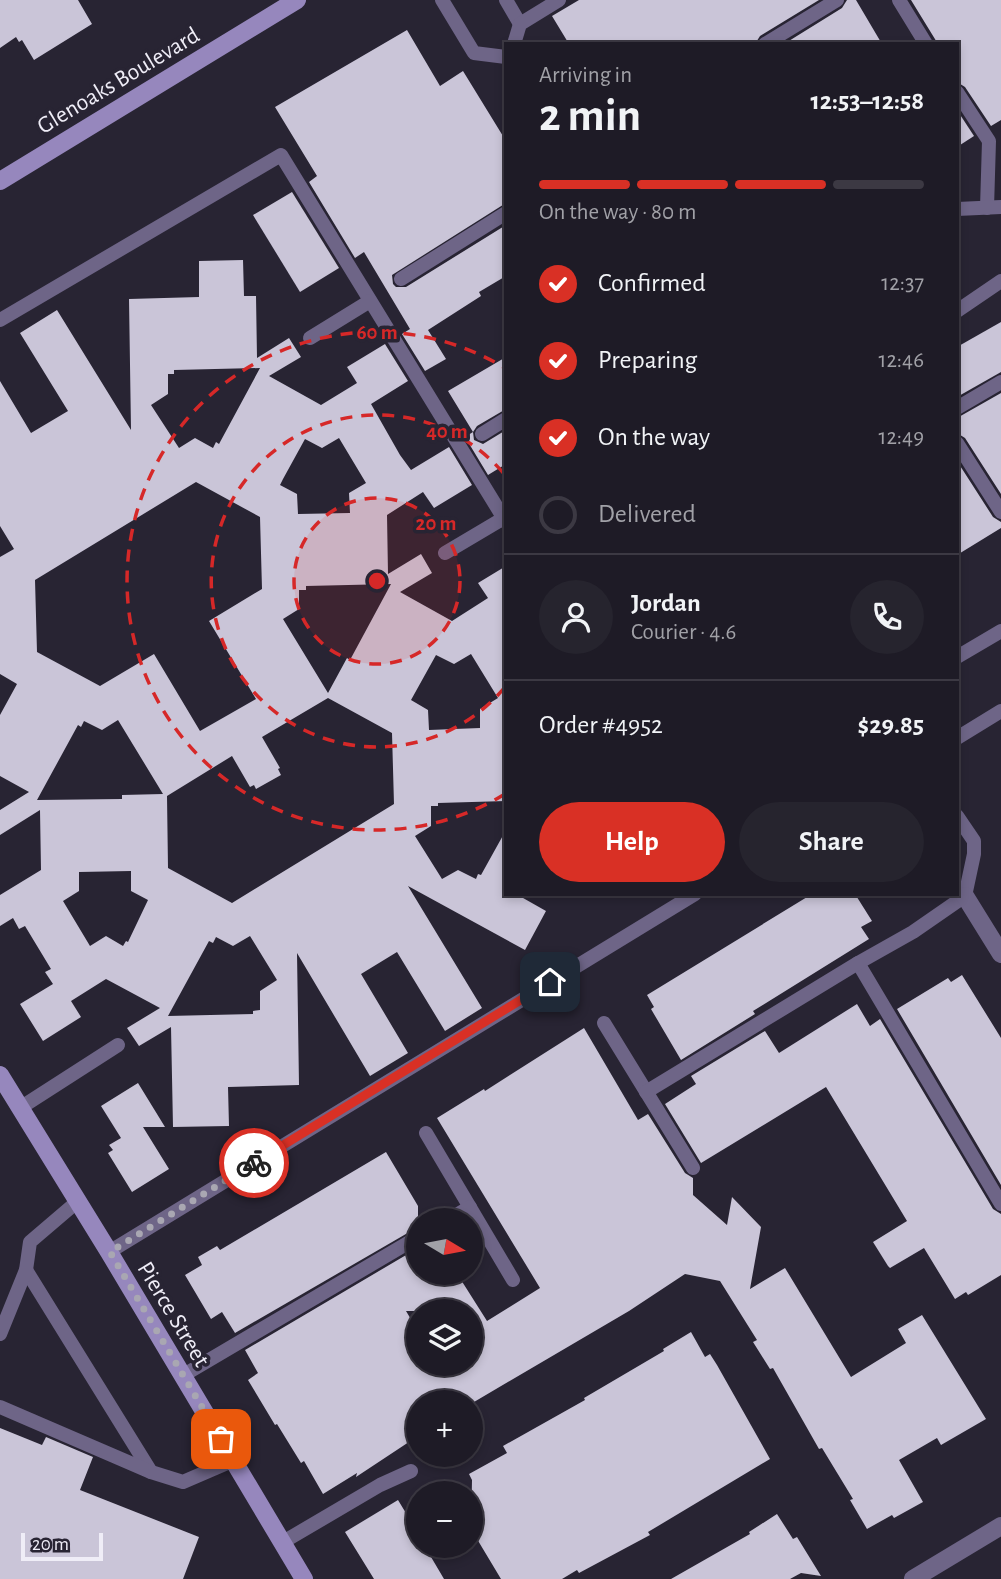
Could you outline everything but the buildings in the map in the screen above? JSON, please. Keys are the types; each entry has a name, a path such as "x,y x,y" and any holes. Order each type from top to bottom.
{"street":[{"name":"Glenoaks Boulevard","path":"0,181 298,0"},
{"path":"965,896 1001,954"},
{"name":"Pierce Street","path":"0,1075 5,1096 20,1108 110,1252 304,1579"},
{"path":"913,1579 1001,1526"}],"lane":[{"path":"442,0 474,53 504,57"},
{"path":"506,0 520,24"},
{"path":"515,42 520,24 559,0"},
{"path":"768,42 837,0"},
{"path":"899,0 925,42"},
{"path":"959,95 989,141 994,207 959,209"},
{"path":"0,320 281,155 504,518"},
{"path":"401,279 504,215"},
{"path":"959,310 1001,281"},
{"path":"310,338 370,301"},
{"path":"959,407 1001,382"},
{"path":"482,434 504,420"},
{"path":"959,446 1001,512"},
{"path":"445,553 504,521"},
{"path":"959,656 1001,631"},
{"path":"959,737 1001,711"},
{"path":"646,1092 858,962 912,932 965,896 974,841 959,819"},
{"path":"110,1252 692,896"},
{"path":"858,962 1001,1204"},
{"path":"604,1023 693,1168"},
{"path":"20,1108 118,1045"},
{"path":"426,1133 513,1280"},
{"path":"0,1334 26,1270 30,1242 78,1201"},
{"path":"182,1376 406,1244"},
{"path":"26,1270 150,1472"},
{"path":"0,1407 150,1472 183,1482 200,1477 234,1460"},
{"path":"283,1542 380,1485 411,1471"}],"way so far":[{"path":"221,1439 110,1252 254,1163"}],"route":[{"path":"254,1163 550,982"}]}
